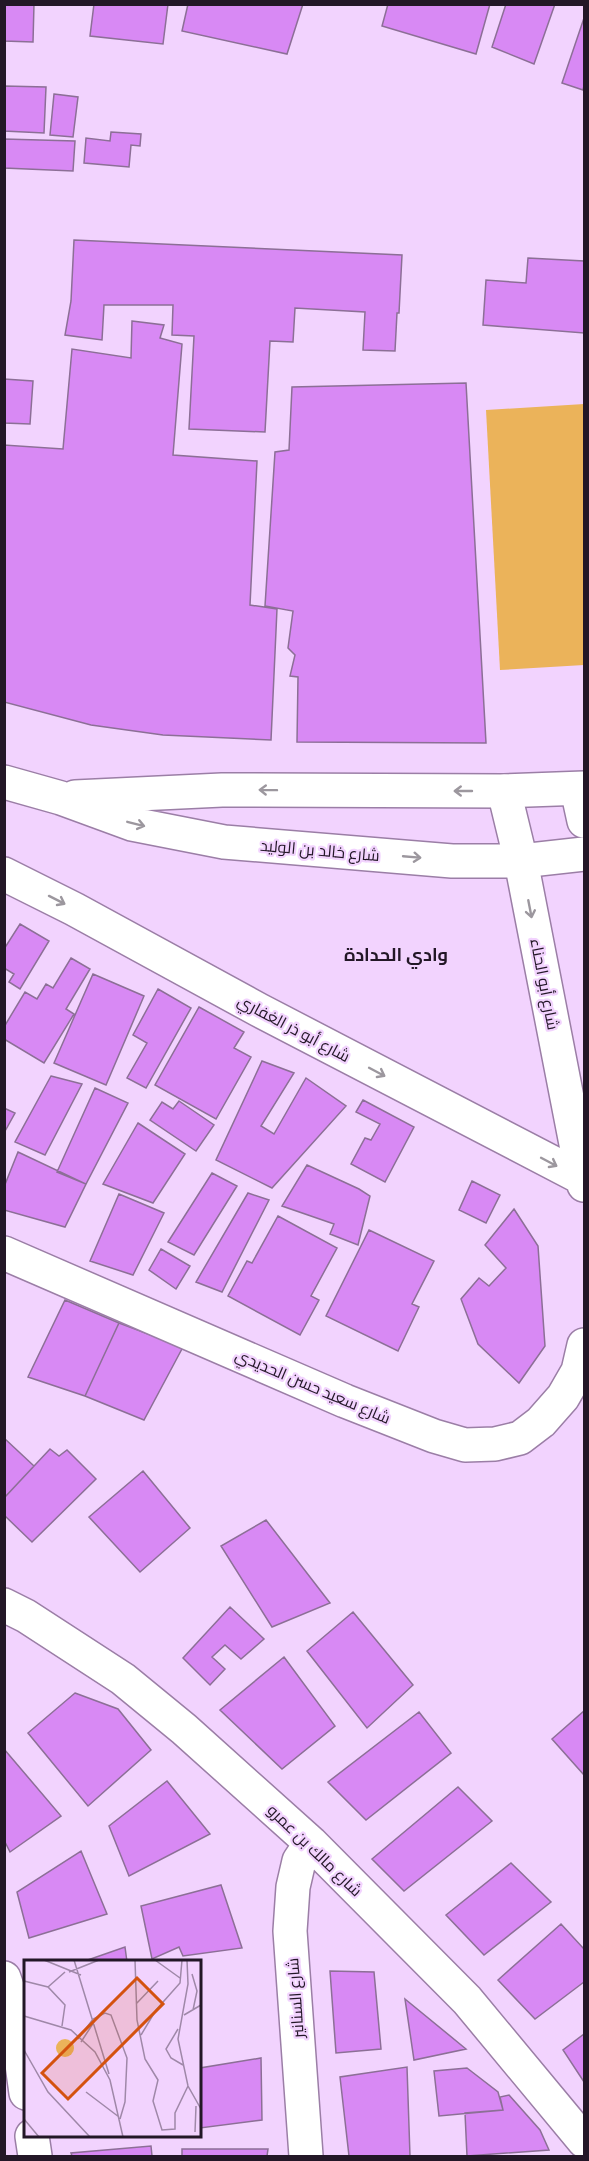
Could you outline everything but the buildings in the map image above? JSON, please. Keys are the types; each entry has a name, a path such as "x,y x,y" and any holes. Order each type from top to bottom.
{"street":[{"name":"شارع خالد بن الوليد","path":"4,782 61,798 132,824 224,842 452,861 521,861 585,854"},
{"name":"شارع خالد بن الوليد","path":"61,798 222,790 581,789"},
{"path":"581,789 585,821"},
{"name":"شارع أبو الحناء","path":"504,791 521,861 584,1181"},
{"name":"شارع أبو ذر الغفاري","path":"4,874 74,909 269,1016 584,1181"},
{"name":"شارع سعيد حسن الحديدي","path":"4,1253 345,1401 434,1437 465,1445 495,1444 520,1438 541,1422 563,1397 578,1371 585,1345"},
{"name":"شارع مالك بن عمرو","path":"4,1605 26,1616 123,1680 184,1730 311,1843 466,2000 585,2141"},
{"name":"شارع السنانير","path":"306,2157 290,1931 293,1887 299,1861 311,1843"},
{"path":"4,1978 14,2007 24,2079"},
{"path":"32,2137 35,2157"}],"shaded area":[{"path":"584,404 584,665 500,670 486,410"}],"district":[{"name":"وادي الحدادة","path":"396,955"}]}
